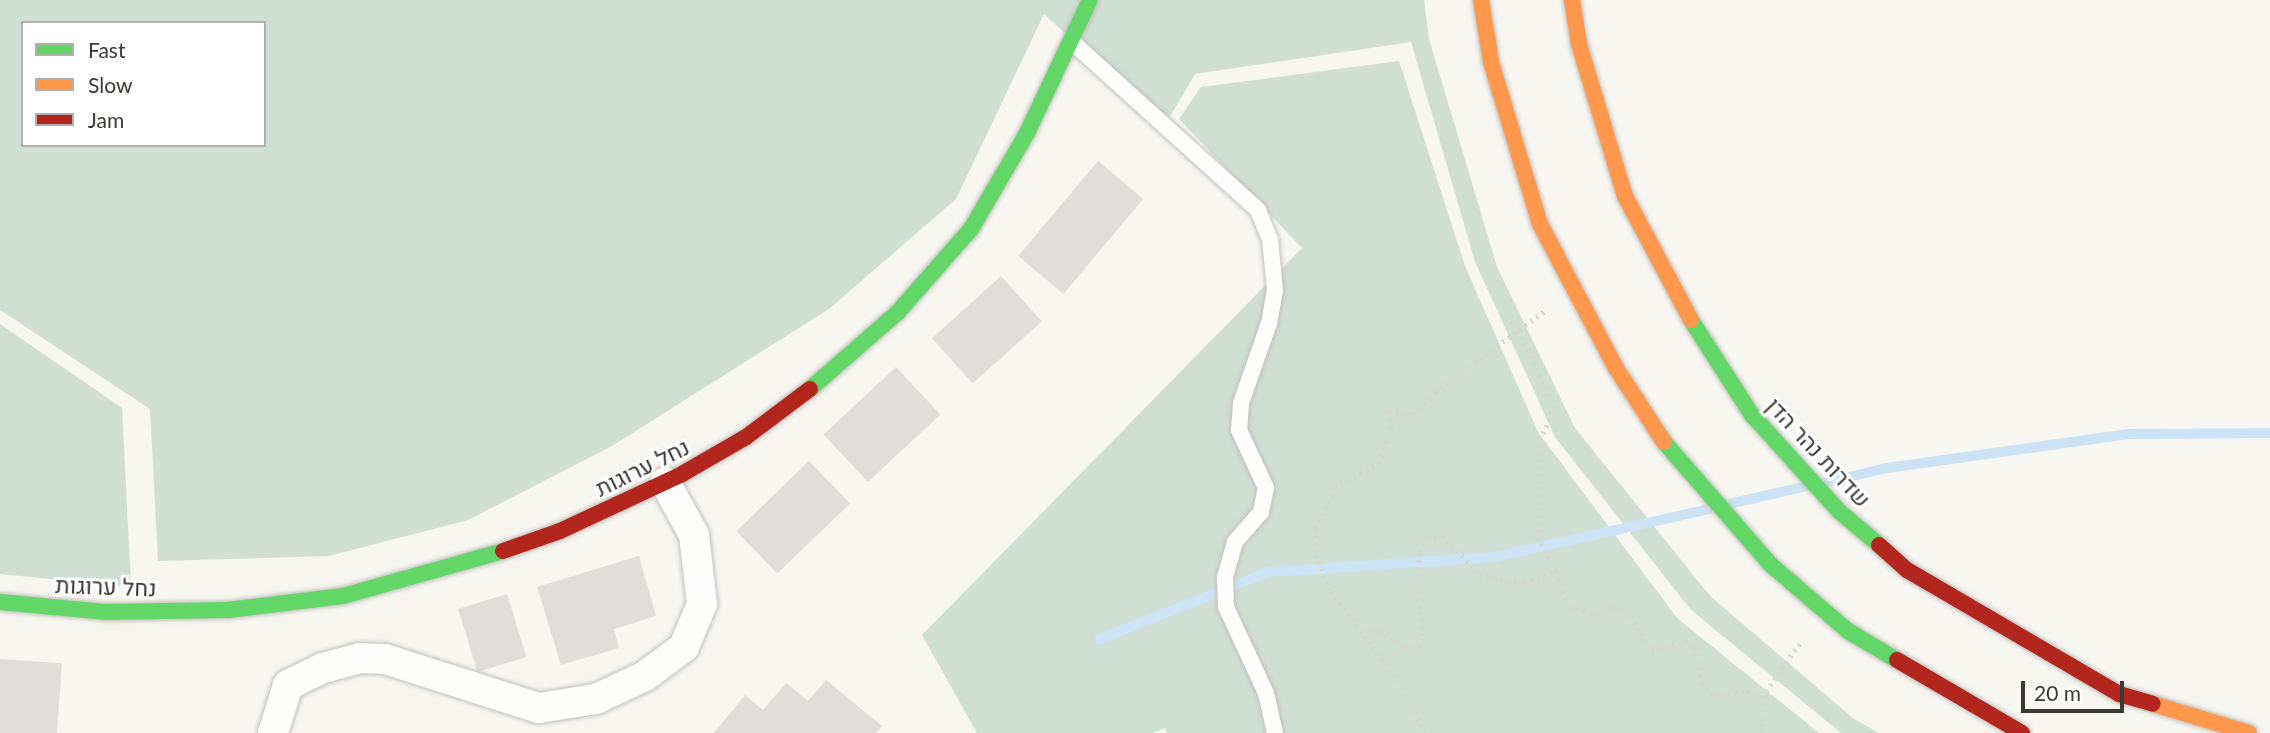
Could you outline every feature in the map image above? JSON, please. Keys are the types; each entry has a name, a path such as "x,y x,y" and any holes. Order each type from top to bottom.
{"main road":[{"name":"נחל ערוגות","path":"0,602 105,612 228,610 343,596 457,567 560,531 665,482 746,438 810,389 898,312 971,229 1027,133 1090,0"},
{"path":"1481,0 1491,62 1541,224 1616,368 1676,460 1771,565 1848,631 2022,733"},
{"name":"שדרות נהר הדן","path":"1572,0 1579,44 1625,196 1697,331 1752,415 1831,502 1907,570 2119,694 2249,733"}],"street":[{"path":"272,733 278,704 288,685 323,668 360,659 385,659 539,708 596,699 645,676 684,647 702,604 694,535 665,482"}],"lane":[{"path":"1071,41 1258,210 1270,239 1275,290 1269,323 1241,403 1239,430 1266,488 1261,512 1236,542 1225,577 1226,607 1238,640 1266,694 1275,733"}],"path":[{"path":"1424,733 1399,683 1330,590 1314,552 1316,528 1335,487 1379,463 1391,428 1388,412 1414,414 1435,392 1545,311 1578,296"},
{"path":"1518,331 1555,406 1538,446 1538,538 1557,571 1569,608 1595,614 1614,606 1627,610 1652,651 1686,641 1695,647 1702,683 1714,695 1747,691 1762,697"},
{"path":"1360,631 1379,631 1406,647 1420,647 1423,635 1416,583 1419,552 1427,538 1442,536 1480,573 1507,581 1524,582 1557,571"},
{"path":"1760,733 1762,697 1824,610"}],"green space":[{"path":"0,0 1424,0 1429,39 1497,267 1575,428 1710,596 1854,719 1879,733 1841,733 1691,610 1555,437 1475,262 1411,42 1195,74 1165,125 1044,14 956,199 829,309 612,446 468,520 329,556 158,561 150,409 0,310"},
{"path":"1399,61 1465,266 1538,432 1677,618 1819,733 1167,733 1165,728 1153,733 977,733 922,635 1302,248 1179,119 1201,87"},
{"path":"0,324 122,408 131,587 0,574"}],"building":[{"path":"1098,161 1143,199 1063,294 1018,256"},
{"path":"1001,276 1042,321 973,384 932,338"},
{"path":"896,367 940,415 868,482 824,435"},
{"path":"809,461 850,503 777,574 736,531"},
{"path":"639,556 656,616 614,629 619,648 561,665 537,587"},
{"path":"507,594 526,657 478,672 458,609"},
{"path":"0,659 62,663 57,733 0,733"},
{"path":"826,680 882,726 876,733 714,733 745,695 763,710 786,683 808,701"}],"waterway":[{"path":"1824,483 1887,468 2129,434 2270,433"},
{"path":"1728,504 1808,486"},
{"path":"1100,639 1268,572 1495,557 1709,509"}],"traffic: fast":[{"path":"810,389 898,312 971,229 1027,133 1090,0"},
{"path":"1691,320 1752,415 1840,512 1879,545"},
{"path":"1664,442 1771,565 1848,631 1897,660"},
{"path":"0,602 105,612 228,610 343,596 503,551"}],"traffic: slow":[{"path":"1481,0 1491,62 1540,224 1616,368 1664,442"},
{"path":"1572,0 1579,44 1625,196 1691,320"},
{"path":"2153,704 2249,733"}],"traffic: jam":[{"path":"503,551 560,531 682,474 746,437 810,389"},
{"path":"1879,545 1907,570 2119,694 2153,704"},
{"path":"1897,660 2022,733"}]}
